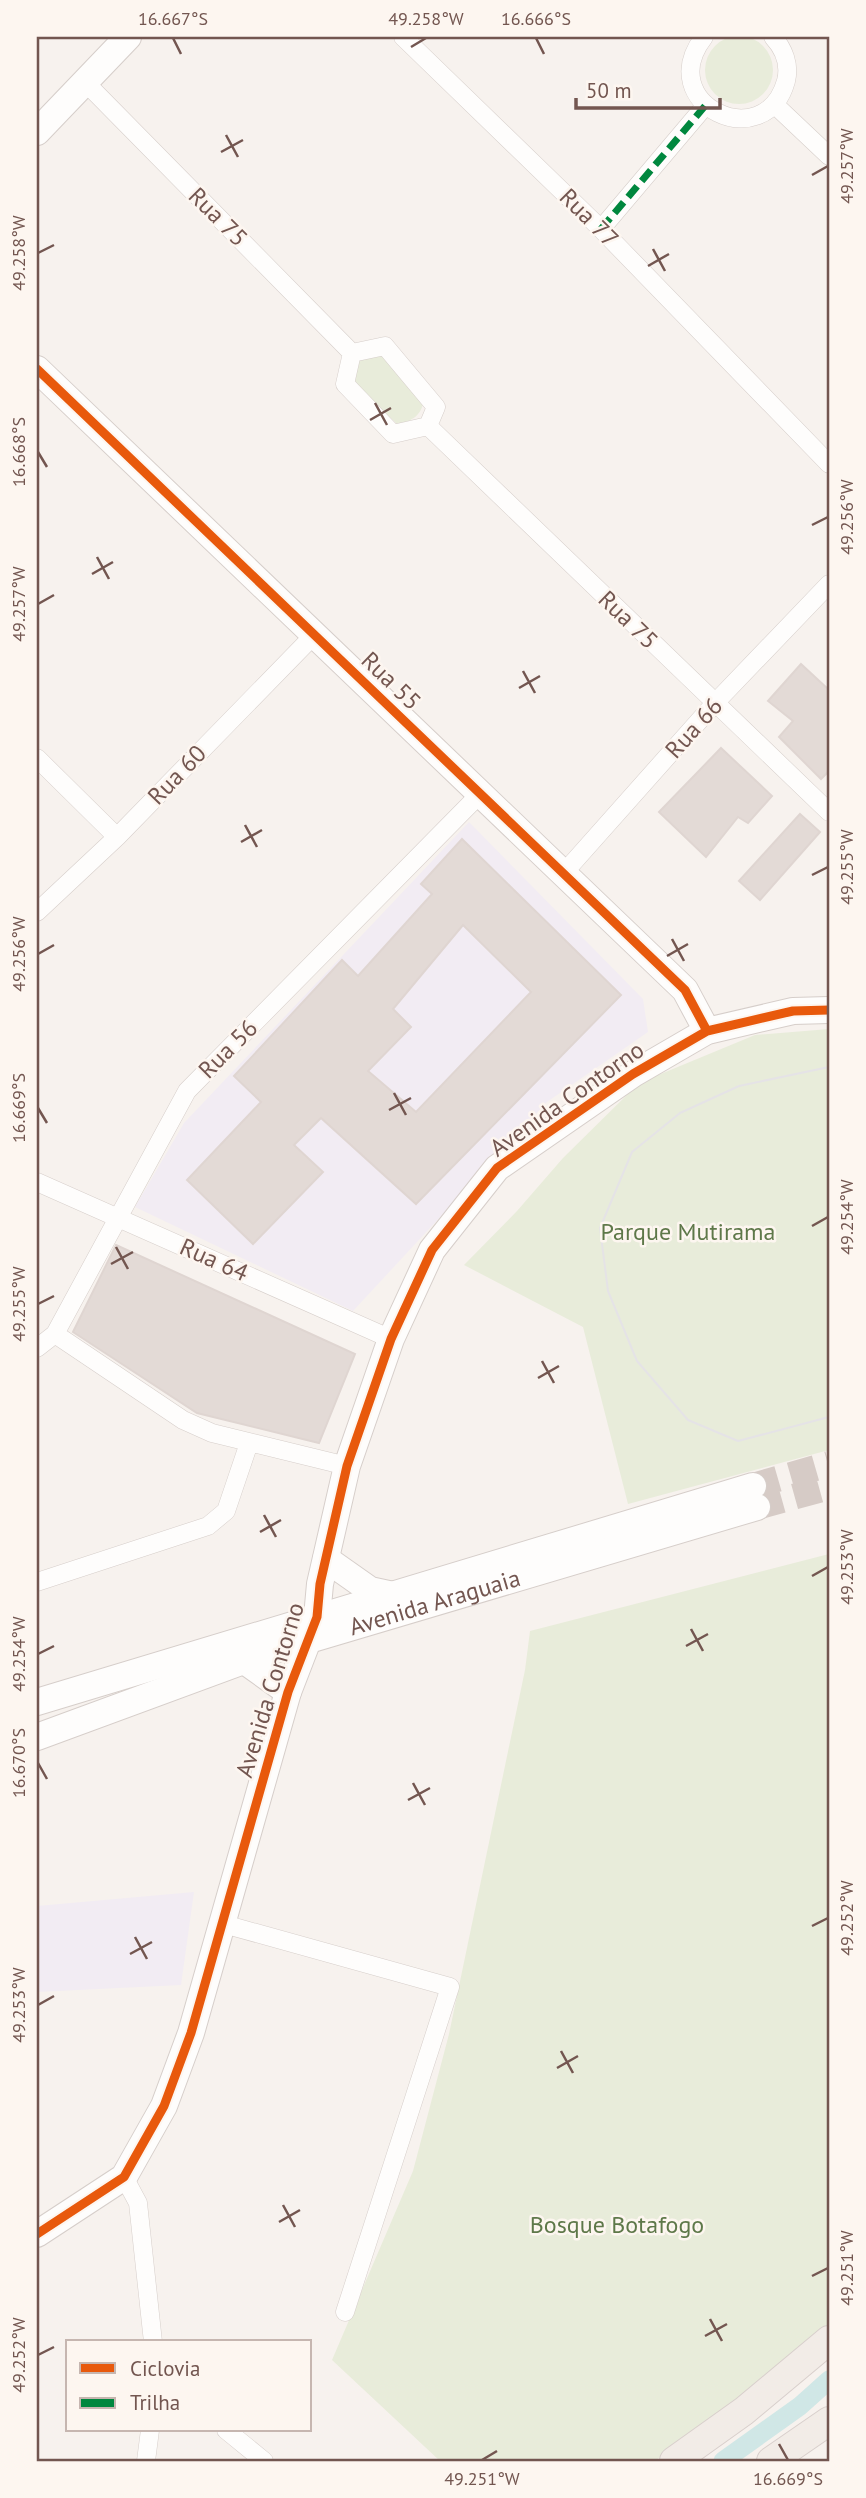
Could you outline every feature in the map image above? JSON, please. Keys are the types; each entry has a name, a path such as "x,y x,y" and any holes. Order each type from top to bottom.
{"main road":[{"path":"674,2461 744,2411 829,2340"},
{"path":"771,2461 829,2421"}],"street":[{"path":"37,132 128,37"},
{"name":"Rua 77","path":"403,37 601,229 829,464"},
{"path":"703,37 694,50 691,80 705,106 725,117 748,118 774,104 783,91 787,76 786,60 773,37"},
{"name":"Rua 75","path":"85,82 352,353"},
{"path":"774,104 829,156"},
{"path":"601,229 705,106"},
{"path":"385,346 436,407 428,426 393,433 345,384 352,353 385,346"},
{"name":"Rua 55","path":"37,369 685,990 706,1031"},
{"name":"Rua 75","path":"428,426 829,812"},
{"name":"Rua 66","path":"562,875 714,704 829,584"},
{"name":"Rua 60","path":"37,912 117,837 315,634"},
{"path":"37,758 117,837"},
{"name":"Rua 56","path":"37,1348 55,1334 116,1217 187,1091 480,794"},
{"name":"Avenida Contorno","path":"37,2234 124,2177 164,2106 191,2033 220,1923 289,1692 305,1643 317,1617 326,1559 347,1466 391,1339 432,1250 497,1168 632,1074 706,1031 793,1011 829,1010"},
{"name":"Rua 64","path":"37,1182 391,1339"},
{"path":"55,1334 183,1420 212,1433 347,1466"},
{"path":"37,1582 208,1526 226,1511 249,1443"},
{"name":"Avenida Araguaia","path":"37,1702 393,1595 755,1496 305,1643 265,1653 37,1737"},
{"path":"326,1559 370,1590 393,1595"},
{"path":"246,1662 289,1692"},
{"path":"220,1923 450,1987 345,2312"},
{"path":"124,2177 138,2203 153,2340"},
{"path":"146,2461 150,2432"},
{"path":"228,2432 264,2461"}],"shaded area":[{"path":"469,822 643,999 648,1032 547,1102 353,1311 135,1207 184,1123"},
{"path":"194,1892 181,1985 37,1992 37,1906"}],"green space":[{"path":"739,36 752,39 763,46 770,57 773,70 770,83 763,94 752,101 739,104 726,101 715,94 708,83 705,70 708,57 715,46 726,39"},
{"path":"382,353 424,400 416,417 398,425 354,382 356,359"},
{"name":"Parque Mutirama","path":"829,1029 829,1450 628,1504 583,1327 464,1265 517,1211 563,1158 639,1083 755,1035"},
{"name":"Bosque Botafogo","path":"829,1554 829,2324 762,2382 655,2461 440,2461 332,2360 413,2171 449,2034 525,1670 530,1631"}],"building":[{"path":"801,664 829,690 829,771 821,779 779,737 793,721 768,701"},
{"path":"721,748 772,796 748,823 738,817 706,857 659,812"},
{"path":"800,814 820,832 760,900 739,881"},
{"path":"462,839 621,995 416,1204 321,1118 294,1145 323,1172 253,1244 187,1180 261,1102 234,1076 342,960 358,976 432,894 421,884","holes":["463,925 531,992 416,1112 368,1071 411,1027 393,1009"]},
{"path":"116,1245 355,1354 319,1443 197,1413 73,1332"}],"waterway":[{"path":"723,2461 800,2406 829,2380"}],"tunnel":[{"path":"753,1486 829,1464"},
{"path":"757,1507 829,1487"}],"tram line":[{"path":"829,1067 739,1086 680,1113 632,1152 600,1228 608,1291 637,1361 688,1420 738,1441 829,1417"}],"marked path":[{"path":"601,229 705,106"}],"cycle path":[{"path":"37,369 685,990 707,1031"},
{"path":"37,2234 124,2177 164,2106 191,2033 288,1692 317,1617 320,1584 347,1466 391,1339 432,1250 497,1168 633,1074 707,1031 793,1011 829,1010"}]}
